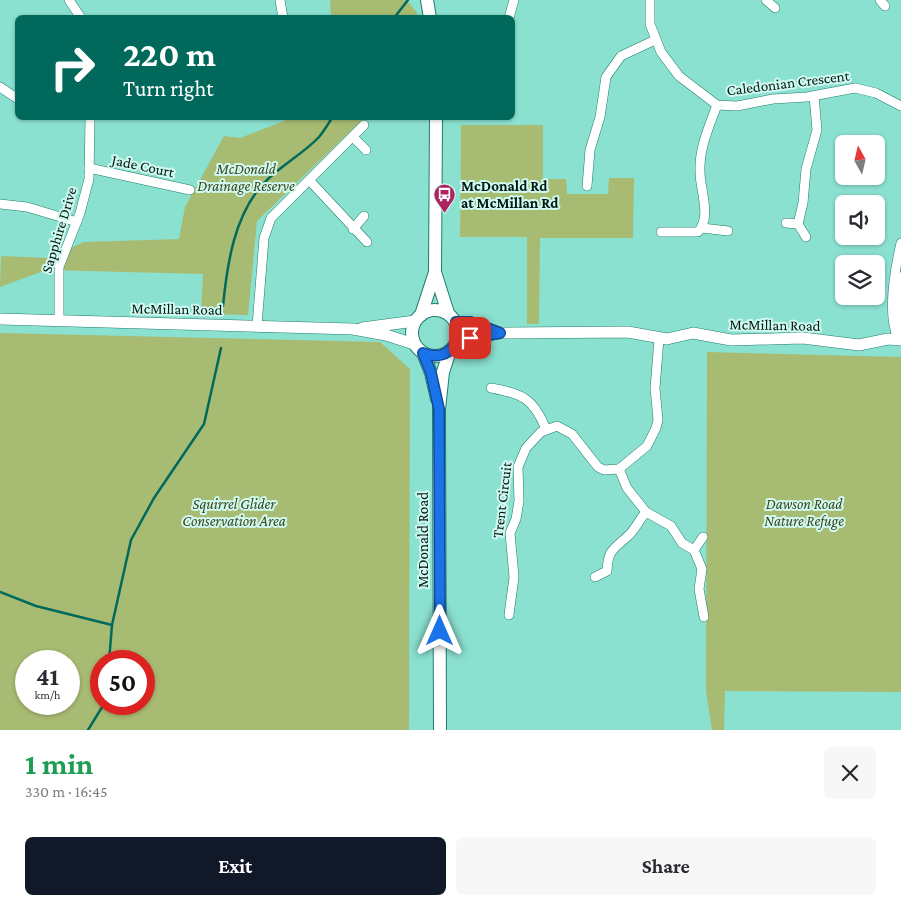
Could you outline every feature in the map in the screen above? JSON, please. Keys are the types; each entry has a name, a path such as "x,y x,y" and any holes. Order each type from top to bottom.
{"main road":[{"path":"427,2 429,15"},
{"path":"435,272 458,338 452,348 437,356 418,349 412,337 435,272 436,120"},
{"path":"418,318 434,310 452,318"},
{"name":"McDonald Road","path":"440,730 439,409 443,372 452,348"},
{"name":"McDonald Road","path":"418,349 431,373 439,409"}],"street":[{"path":"68,0 79,15"},
{"path":"280,0 282,15"},
{"path":"510,15 514,0"},
{"name":"Caledonian Crescent","path":"650,0 650,24 655,40 672,68 710,101 717,104 737,106 773,98 814,96 855,88 876,93 901,106"},
{"path":"766,0 775,8"},
{"path":"587,186 590,150 600,118 606,78 621,56 655,40"},
{"path":"0,87 15,97"},
{"path":"806,237 798,224 803,203 806,168 817,130 814,96"},
{"path":"661,232 698,232 702,228 704,207 700,162 705,137 717,104"},
{"name":"Sapphire Drive","path":"59,321 59,268 86,196 89,168 90,120"},
{"path":"257,326 264,238 268,224 275,212 310,181 364,125"},
{"path":"353,137 366,150"},
{"name":"Jade Court","path":"89,168 190,190"},
{"path":"310,181 366,242"},
{"path":"0,204 27,207 77,222"},
{"path":"353,229 364,216"},
{"path":"786,222 798,224"},
{"path":"702,228 728,231"},
{"path":"899,339 900,286 897,274 901,243"},
{"name":"McMillan Road","path":"353,329 418,318"},
{"name":"McMillan Road","path":"452,318 470,322 500,333"},
{"name":"McMillan Road","path":"0,319 353,329 386,335 418,349"},
{"name":"McMillan Road","path":"452,348 470,338 500,333 628,332 659,339 693,333 731,340 803,338 860,345 899,339"},
{"path":"496,392 516,393 533,404 546,429 557,426 566,429 598,467 604,470 619,469 647,446 656,428 654,388 659,339"},
{"name":"Trent Circuit","path":"509,615 514,577 510,533 516,519 519,501 518,467 526,448 546,429"},
{"path":"619,469 627,488 646,512 671,526 682,543 694,550 702,569 700,589 704,616"},
{"path":"607,571 608,559 614,547 630,534 646,512"},
{"path":"694,550 703,537"},
{"path":"595,577 607,571"},
{"path":"607,571 616,577"}],"green space":[{"path":"330,0 406,0 417,15 331,15"},
{"name":"McDonald Drainage Reserve","path":"362,120 257,221 248,315 201,314 203,274 46,270 0,287 1,256 49,258 84,242 179,239 185,207 224,136 240,138 284,121"},
{"path":"461,125 543,125 543,179 566,179 567,194 608,194 609,178 634,178 633,238 540,238 539,324 527,324 527,237 460,237"},
{"name":"Squirrel Glider Conservation Area","path":"0,333 380,342 410,369 409,730 0,730"},
{"name":"Dawson Road Nature Refuge","path":"707,352 901,357 901,692 725,691 724,730 712,730 706,691"}],"waterway":[{"path":"396,15 408,0"},
{"path":"223,306 234,242 245,211 253,197 263,184 319,137 331,120"},
{"path":"110,650 112,625 131,540 154,498 204,424 221,348"},
{"path":"0,592 36,606 112,625"},
{"path":"88,730 97,715"}],"place":[{"name":"McDonald Rd at McMillan Rd","path":"445,214"}],"route":[{"path":"440,631 439,409 431,373 423,353 437,356 444,355 453,349 458,338 456,322 470,322 500,333 470,338"}]}
